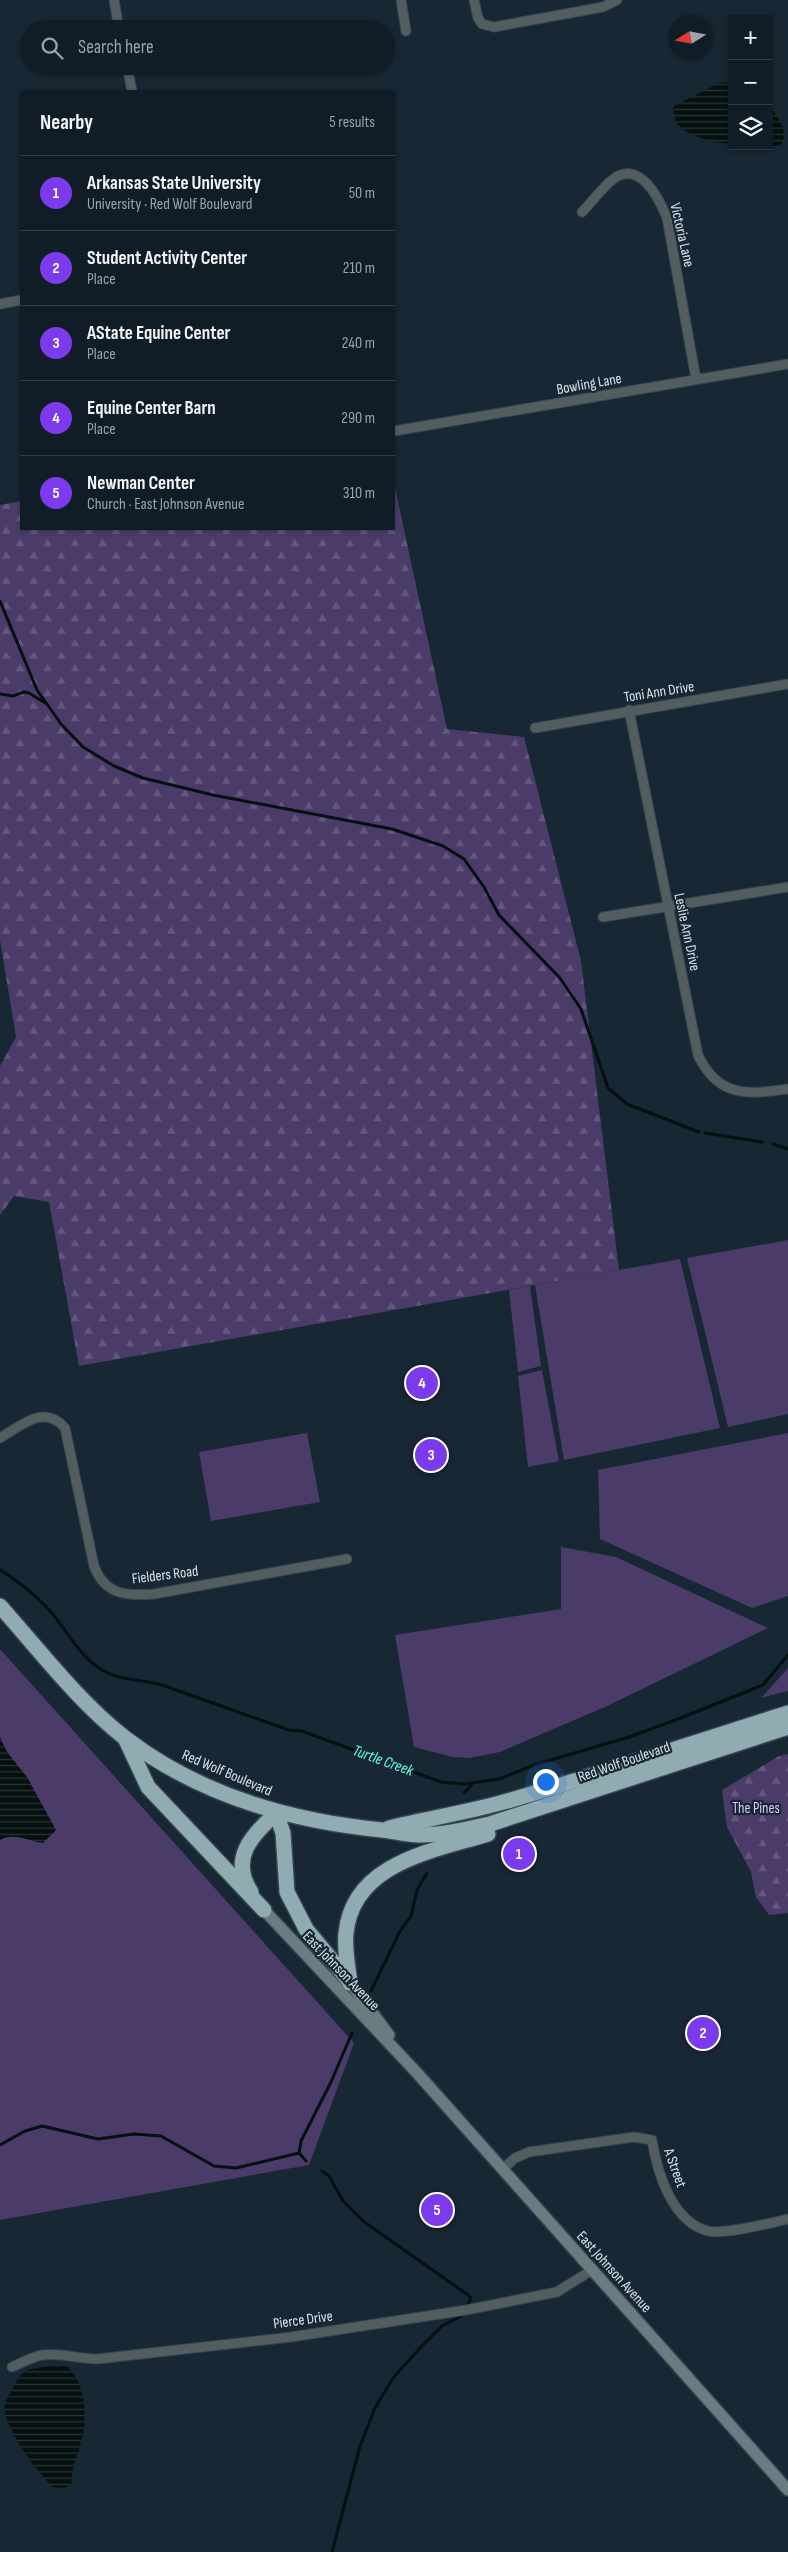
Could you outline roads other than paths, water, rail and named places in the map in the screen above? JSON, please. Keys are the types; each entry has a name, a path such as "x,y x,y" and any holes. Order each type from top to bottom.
{"highway":[{"name":"Red Wolf Boulevard","path":"0,1606 90,1706 126,1738 158,1761 198,1783 276,1813 327,1824 417,1835 446,1833 530,1813 678,1761 788,1727"},
{"name":"Red Wolf Boulevard","path":"383,1830 420,1820 452,1816 511,1800 788,1713"},
{"path":"126,1738 148,1787 264,1910"},
{"path":"264,1910 246,1883 241,1862 247,1845 276,1813 283,1833 287,1892 306,1929 350,1982"},
{"path":"350,1982 346,1950 348,1918 360,1895 377,1875 410,1858 503,1829 530,1813"}],"main road":[{"name":"East Johnson Avenue","path":"264,1910 418,2074 788,2490"},
{"name":"East Johnson Avenue","path":"350,1982 418,2074"}],"street":[{"path":"114,0 117,20"},
{"path":"401,0 406,31"},
{"path":"474,0 482,24 494,27 604,7 617,0"},
{"path":"129,75 132,90"},
{"name":"Victoria Lane","path":"582,212 612,180 627,174 639,176 650,185 661,201 667,218 696,380"},
{"path":"0,304 20,300"},
{"name":"Bowling Lane","path":"395,431 788,364"},
{"name":"Toni Ann Drive","path":"535,728 629,710 788,684"},
{"name":"Leslie Ann Drive","path":"629,710 695,1042 706,1072 730,1088 742,1092 759,1093 788,1089"},
{"path":"603,917 788,887"},
{"name":"Fielders Road","path":"0,1438 35,1418 47,1415 56,1418 65,1428 94,1566 99,1578 109,1588 116,1591 137,1595 154,1594 347,1559"},
{"name":"A Street","path":"503,2169 515,2158 529,2152 634,2137 643,2138 652,2140 656,2163 674,2202 690,2224 709,2232 788,2219"},
{"name":"Pierce Drive","path":"12,2367 44,2355 97,2359 291,2337 466,2310 557,2292 592,2270"}],"waterway":[{"path":"0,601 37,690 46,703"},
{"path":"0,694 13,696 24,692 29,693 47,704 61,724 83,747 114,766 143,778 213,795 392,829 443,846 464,859 484,887 499,915 560,978 581,1009 608,1088 627,1104 699,1132"},
{"path":"705,1133 762,1142"},
{"path":"773,1144 788,1149"},
{"name":"Turtle Creek","path":"0,1570 40,1601 87,1658 109,1674 162,1685 289,1730 302,1731 441,1782 464,1784 499,1779 537,1764 626,1738 673,1721 763,1685 788,1655"},
{"path":"464,1793 472,1784"},
{"path":"371,1991 400,1931 411,1916 417,1890 427,1873"},
{"path":"0,2145 25,2131 42,2126 98,2139 134,2134 161,2136 214,2166 236,2168 299,2153 301,2141 331,2082 352,2033"},
{"path":"299,2153 306,2161"},
{"path":"322,2171 329,2176 343,2201 363,2221 468,2295 471,2298 468,2305"},
{"path":"332,2552 360,2446 375,2408 393,2378 421,2347 442,2326 467,2313"}],"place":[{"name":"Equine Center Barn","path":"422,1383"},
{"name":"AState Equine Center","path":"431,1455"},
{"name":"Arkansas State University","path":"519,1854"},
{"name":"Student Activity Center","path":"703,2033"},
{"name":"Newman Center","path":"437,2210"}],"park label":[{"name":"The Pines","path":"756,1808"}]}
